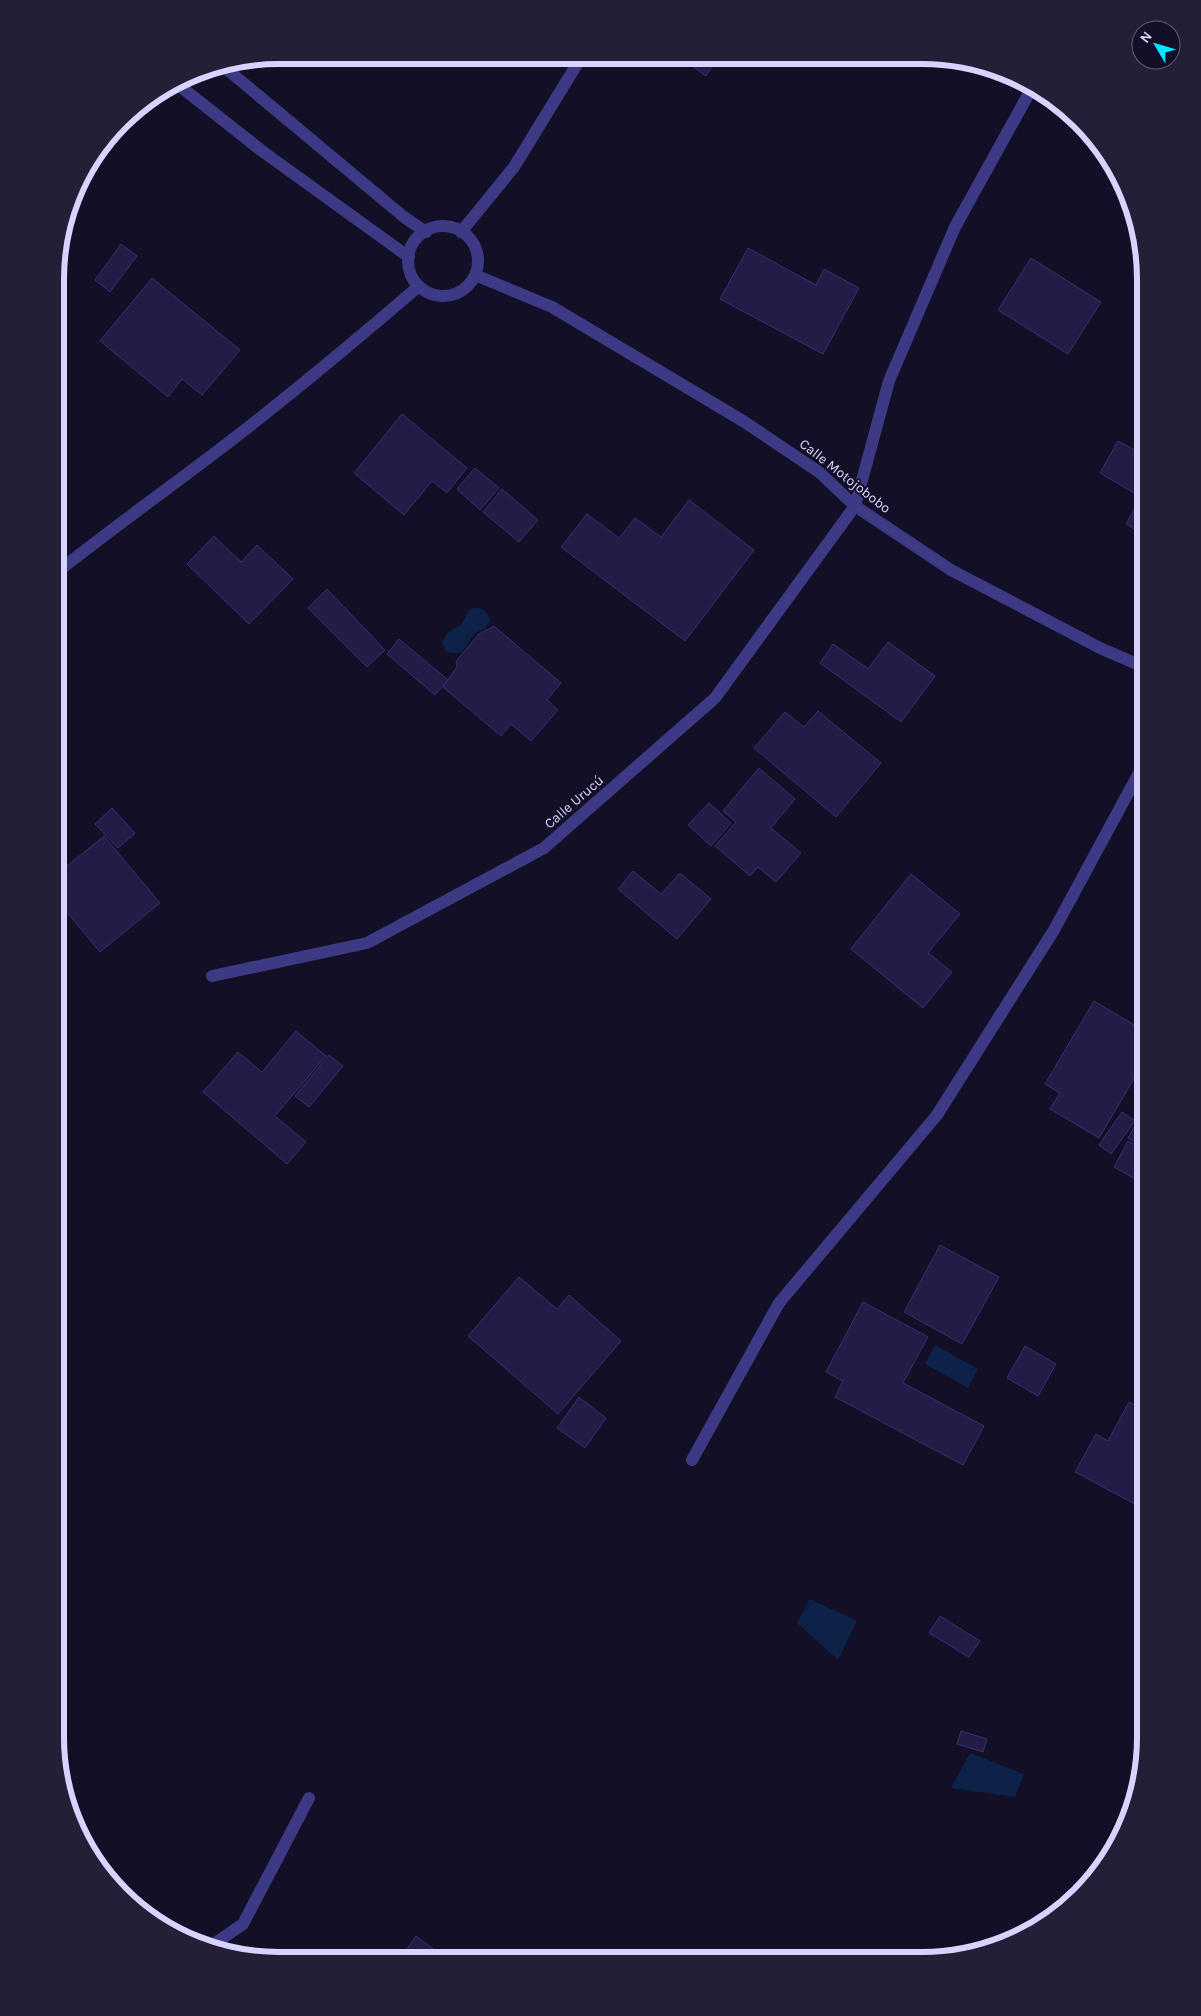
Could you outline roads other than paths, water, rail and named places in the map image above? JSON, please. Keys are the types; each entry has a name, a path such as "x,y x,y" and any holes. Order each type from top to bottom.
{"street":[{"path":"461,232 514,167 577,64"},
{"path":"228,70 404,216 426,232"},
{"path":"181,87 262,151 409,256"},
{"path":"855,506 889,381 955,227 1029,93"},
{"path":"444,226 461,232 469,238 478,256 475,275 460,292 450,296 428,293 412,278 409,267 409,256 418,238 434,227 444,226"},
{"name":"Calle Motojobobo","path":"475,275 552,306 743,421 819,472 855,506 951,570 1100,648 1137,664"},
{"path":"64,567 106,533 219,450 312,376 419,286"},
{"name":"Calle Urucú","path":"212,976 368,943 544,848 715,698 855,506"},
{"path":"692,1460 779,1303 937,1115 1054,930 1137,777"},
{"path":"216,1943 243,1924 309,1798"}],"water":[{"path":"478,608 486,612 490,621 485,628 474,634 462,652 447,652 442,643 447,633 461,625 470,609"},
{"path":"935,1345 978,1369 968,1388 925,1364"},
{"path":"810,1599 857,1621 838,1660 797,1623"},
{"path":"970,1753 1024,1774 1015,1797 951,1788"}]}
